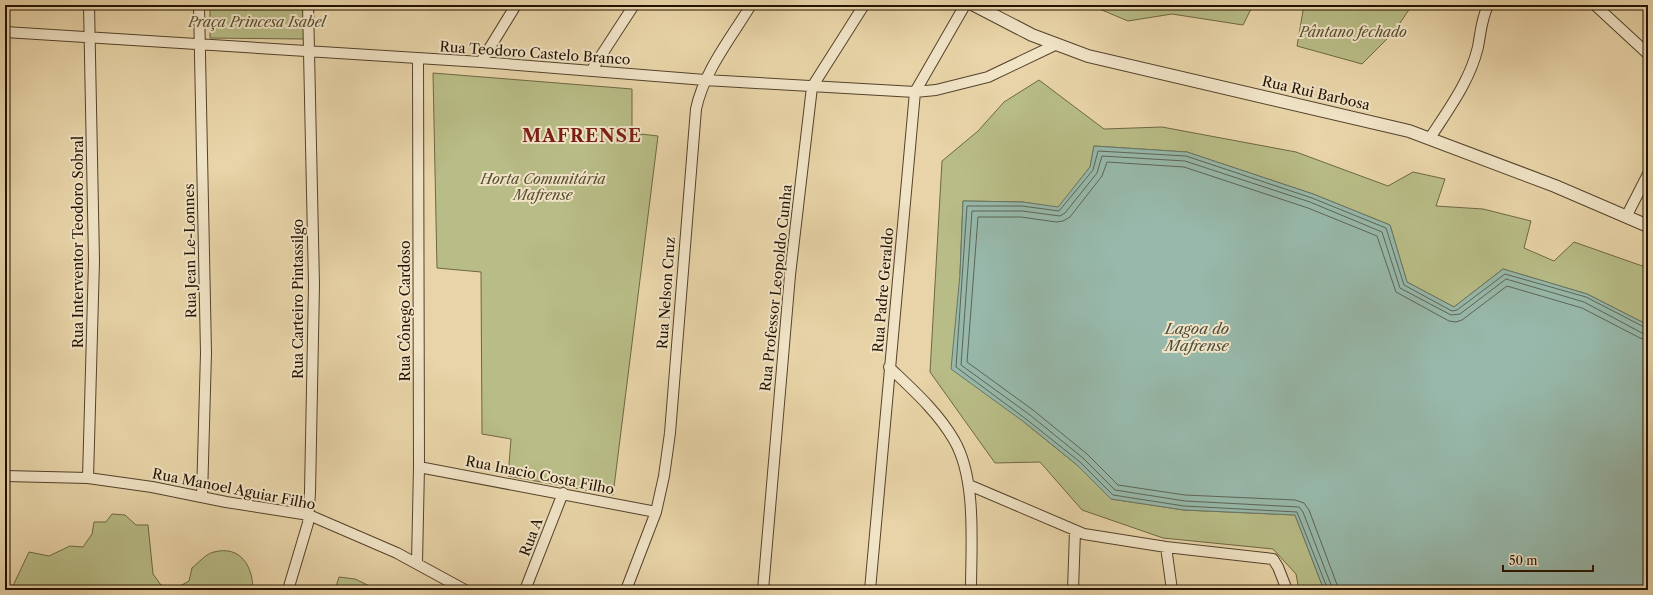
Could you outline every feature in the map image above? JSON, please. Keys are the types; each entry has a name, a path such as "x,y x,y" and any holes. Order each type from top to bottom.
{"street":[{"name":"Rua Interventor Teodoro Sobral","path":"88,5 94,261 88,478"},
{"name":"Rua Jean Le-Lonnes","path":"200,5 206,353 202,497"},
{"name":"Rua Carteiro Pintassilgo","path":"288,590 309,515 314,285 308,5"},
{"path":"481,62 516,5"},
{"path":"591,71 634,5"},
{"name":"Rua Nelson Cruz","path":"626,590 656,512 670,433 694,123 699,94 705,80 751,5"},
{"name":"Rua Professor Leopoldo Cunha","path":"763,590 790,275 812,87 864,5"},
{"name":"Rua Padre Geraldo","path":"870,590 915,92 965,5"},
{"name":"Rua Rui Barbosa","path":"974,5 1054,45 1103,60 1334,112 1430,138 1555,186 1648,226"},
{"path":"1430,138 1453,102 1471,68 1478,47 1479,31 1488,5"},
{"path":"1595,5 1648,54"},
{"name":"Rua Teodoro Castelo Branco","path":"5,32 200,43 310,52 481,62 705,80 915,92 944,88 988,77 1054,45"},
{"name":"Rua Cônego Cardoso","path":"417,563 419,467 418,59"},
{"path":"1626,217 1648,174"},
{"path":"889,367 942,422 955,441 969,485 971,590"},
{"name":"Rua Inacio Costa Filho","path":"419,467 563,493 656,512"},
{"name":"Rua Manoel Aguiar Filho","path":"5,476 88,478 309,515 330,523 417,563 465,590"},
{"path":"969,485 1075,531 1166,547 1266,557 1276,562 1287,590"},
{"name":"Rua A","path":"525,590 563,493"},
{"path":"1072,590 1075,531"},
{"path":"1166,547 1172,590"}],"green space":[{"name":"Praça Princesa Isabel","path":"210,5 305,5 304,39 210,38"},
{"path":"1090,5 1253,5 1243,25 1172,14 1128,21"},
{"name":"Pântano fechado","path":"1304,5 1412,5 1394,32 1362,64 1297,46"},
{"name":"Horta Comunitária Mafrense","path":"433,73 632,89 632,133 658,136 613,495 508,476 511,439 482,434 481,272 437,268"},
{"path":"1039,80 1104,129 1162,127 1296,152 1388,186 1413,172 1445,179 1436,206 1483,209 1531,221 1524,248 1554,261 1574,242 1648,268 1648,325 1587,294 1503,269 1454,307 1407,282 1390,225 1313,194 1187,152 1094,146 1090,167 1058,208 1023,202 963,201 960,274 1024,422 1077,465 1111,499 1184,510 1295,515 1324,590 1299,590 1296,574 1273,549 1163,538 1082,510 1040,462 995,463 930,372 942,161 978,131 1004,102"},
{"path":"112,514 125,515 136,525 148,525 153,574 161,585 173,590 11,590 29,552 49,556 70,546 83,547 92,534 94,522 106,522"},
{"path":"223,551 238,555 244,560 251,573 253,590 173,590 189,581 192,568 206,556 211,553"},
{"path":"339,577 355,579 378,590 335,590"}],"water":[{"name":"Lagoa do Mafrense","path":"1094,146 1187,152 1313,194 1390,225 1407,282 1454,307 1503,269 1587,294 1648,325 1648,590 1324,590 1295,515 1184,510 1111,499 1077,465 1024,422 951,369 960,274 963,201 1023,202 1058,207 1090,167"}],"district":[{"name":"MAFRENSE","path":"582,136"}]}
